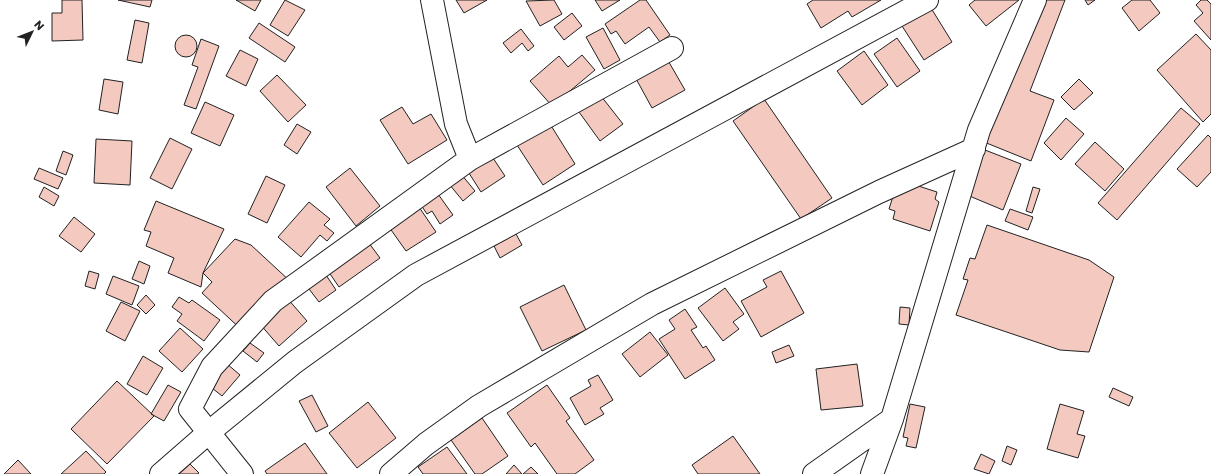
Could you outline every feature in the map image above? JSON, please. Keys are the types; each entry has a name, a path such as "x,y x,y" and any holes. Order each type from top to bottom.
{"street":[{"path":"432,0 456,124 470,159"},
{"path":"161,474 208,433 295,362 416,275 926,0"},
{"path":"872,474 892,419 979,130 1035,0"},
{"path":"242,474 190,409 212,366 273,301 470,159 672,48"},
{"path":"391,474 426,444 479,406 652,304 879,192 974,150"},
{"path":"814,474 892,419"}],"building":[{"path":"62,0 82,0 83,40 52,41 52,13 62,13"},
{"path":"118,0 152,0 150,7"},
{"path":"236,0 261,0 255,11"},
{"path":"285,0 305,10 288,36 270,25"},
{"path":"456,0 487,0 464,13"},
{"path":"554,0 562,14 540,26 526,1"},
{"path":"595,0 620,0 602,11"},
{"path":"640,0 646,0 670,35 660,42 649,27 625,44 616,31 611,34 605,24"},
{"path":"813,0 881,0 852,17 848,11 821,28 807,4"},
{"path":"975,0 1019,0 986,26 969,5"},
{"path":"1038,0 1065,0 1030,91 1054,100 1031,161 984,142"},
{"path":"1085,0 1095,0 1088,5"},
{"path":"1132,0 1150,0 1160,13 1139,31 1122,8"},
{"path":"1201,0 1207,0 1211,4 1211,40 1194,21 1203,13 1196,5"},
{"path":"931,8 952,42 924,60 902,26"},
{"path":"572,13 582,26 564,40 554,27"},
{"path":"135,20 149,23 142,63 127,60"},
{"path":"259,23 295,47 285,62 249,38"},
{"path":"603,28 620,60 604,69 586,37"},
{"path":"521,29 534,46 528,51 522,43 511,53 503,43"},
{"path":"1196,34 1211,50 1211,114 1203,122 1157,70"},
{"path":"186,35 194,38 197,46 194,54 186,57 178,54 175,46 178,38"},
{"path":"897,38 920,71 897,87 874,54"},
{"path":"201,39 219,46 196,109 184,105 198,67 192,65"},
{"path":"240,50 258,59 246,86 226,76"},
{"path":"864,51 888,85 862,105 837,71"},
{"path":"582,55 595,70 552,106 530,81 559,56 568,67"},
{"path":"666,57 685,90 652,108 634,75"},
{"path":"277,75 306,105 288,122 260,91"},
{"path":"104,79 123,82 118,114 99,110"},
{"path":"1079,79 1093,93 1074,110 1061,97"},
{"path":"601,96 623,124 600,141 579,112"},
{"path":"764,99 832,198 801,219 733,121"},
{"path":"205,102 234,115 220,146 191,133"},
{"path":"402,107 413,124 431,114 447,140 408,164 380,120"},
{"path":"1181,108 1200,124 1117,220 1098,203"},
{"path":"1066,118 1084,134 1061,160 1044,143"},
{"path":"297,124 311,132 297,154 284,145"},
{"path":"550,124 575,164 543,185 517,145"},
{"path":"1208,135 1211,138 1211,172 1197,187 1177,169"},
{"path":"170,138 192,149 172,189 150,178"},
{"path":"96,139 132,141 130,185 94,183"},
{"path":"1095,142 1124,169 1105,191 1075,164"},
{"path":"985,150 1021,164 1003,210 967,195"},
{"path":"63,151 73,155 66,175 56,171"},
{"path":"491,155 505,176 481,192 467,170"},
{"path":"39,168 63,178 58,189 34,179"},
{"path":"350,168 380,206 356,226 326,187"},
{"path":"461,174 475,191 463,201 449,184"},
{"path":"266,176 285,185 267,223 248,214"},
{"path":"906,182 937,192 935,199 939,202 930,231 893,219 895,211 889,209 895,190"},
{"path":"44,187 59,196 54,206 39,197"},
{"path":"1033,187 1040,189 1032,213 1026,211"},
{"path":"438,194 453,215 440,224 432,211 427,214 417,199"},
{"path":"156,201 224,229 203,273 201,287 168,273 174,258 146,246 151,232 144,230"},
{"path":"309,202 330,219 324,225 334,233 327,241 320,235 301,257 278,237"},
{"path":"419,207 436,232 406,251 389,227"},
{"path":"1010,209 1033,217 1028,230 1005,221"},
{"path":"74,217 95,234 81,252 59,236"},
{"path":"987,225 1089,260 1114,277 1089,352 1060,350 956,315 968,280 963,279 970,258 975,259"},
{"path":"516,234 522,245 500,258 494,246"},
{"path":"235,239 251,245 291,282 244,332 202,293 212,282 203,273"},
{"path":"366,239 380,258 339,287 326,268"},
{"path":"139,261 150,266 144,284 132,279"},
{"path":"89,271 99,274 95,289 85,286"},
{"path":"781,271 804,313 761,337 741,301 767,287 763,280"},
{"path":"324,272 336,290 319,302 306,285"},
{"path":"113,276 139,286 132,305 106,294"},
{"path":"564,285 586,330 542,351 520,307"},
{"path":"725,288 744,314 733,322 739,329 723,341 698,308"},
{"path":"146,295 155,305 146,314 137,305"},
{"path":"179,297 189,303 192,300 220,320 204,341 177,321 182,314 172,307"},
{"path":"287,298 307,321 279,346 259,323"},
{"path":"121,302 140,311 125,341 106,331"},
{"path":"900,307 910,308 909,325 899,324"},
{"path":"685,309 697,327 691,330 703,348 706,346 715,360 685,379 659,339 675,329 669,320"},
{"path":"180,328 203,349 182,372 159,351"},
{"path":"650,332 668,355 640,377 622,354"},
{"path":"250,343 264,353 257,362 243,351"},
{"path":"789,345 794,356 776,363 772,352"},
{"path":"143,356 163,368 147,395 127,384"},
{"path":"226,363 240,375 222,396 207,384"},
{"path":"857,364 863,406 821,410 816,369"},
{"path":"598,375 613,400 600,408 604,414 585,425 570,398 591,386 588,380"},
{"path":"117,381 154,416 107,464 71,429"},
{"path":"168,385 181,392 164,421 151,414"},
{"path":"547,385 570,418 566,421 594,460 575,474 557,474 535,443 531,447 507,413"},
{"path":"1113,388 1133,397 1129,406 1109,397"},
{"path":"312,395 328,426 316,432 299,401"},
{"path":"368,402 396,438 357,468 329,433"},
{"path":"910,404 925,407 916,448 906,446 908,438 903,437"},
{"path":"1060,404 1084,411 1077,434 1085,436 1078,458 1047,449"},
{"path":"482,418 508,456 482,474 475,474 451,440"},
{"path":"733,436 760,474 698,474 692,465"},
{"path":"305,443 327,474 267,474 265,471"},
{"path":"1007,446 1017,450 1011,465 1002,461"},
{"path":"447,447 467,474 423,474 418,467"},
{"path":"86,451 106,472 104,474 61,474"},
{"path":"981,454 995,461 989,474 974,469"},
{"path":"18,460 31,474 4,474"},
{"path":"190,464 199,473 179,474"},
{"path":"514,465 522,474 506,474"},
{"path":"531,467 538,474 523,474"}]}
